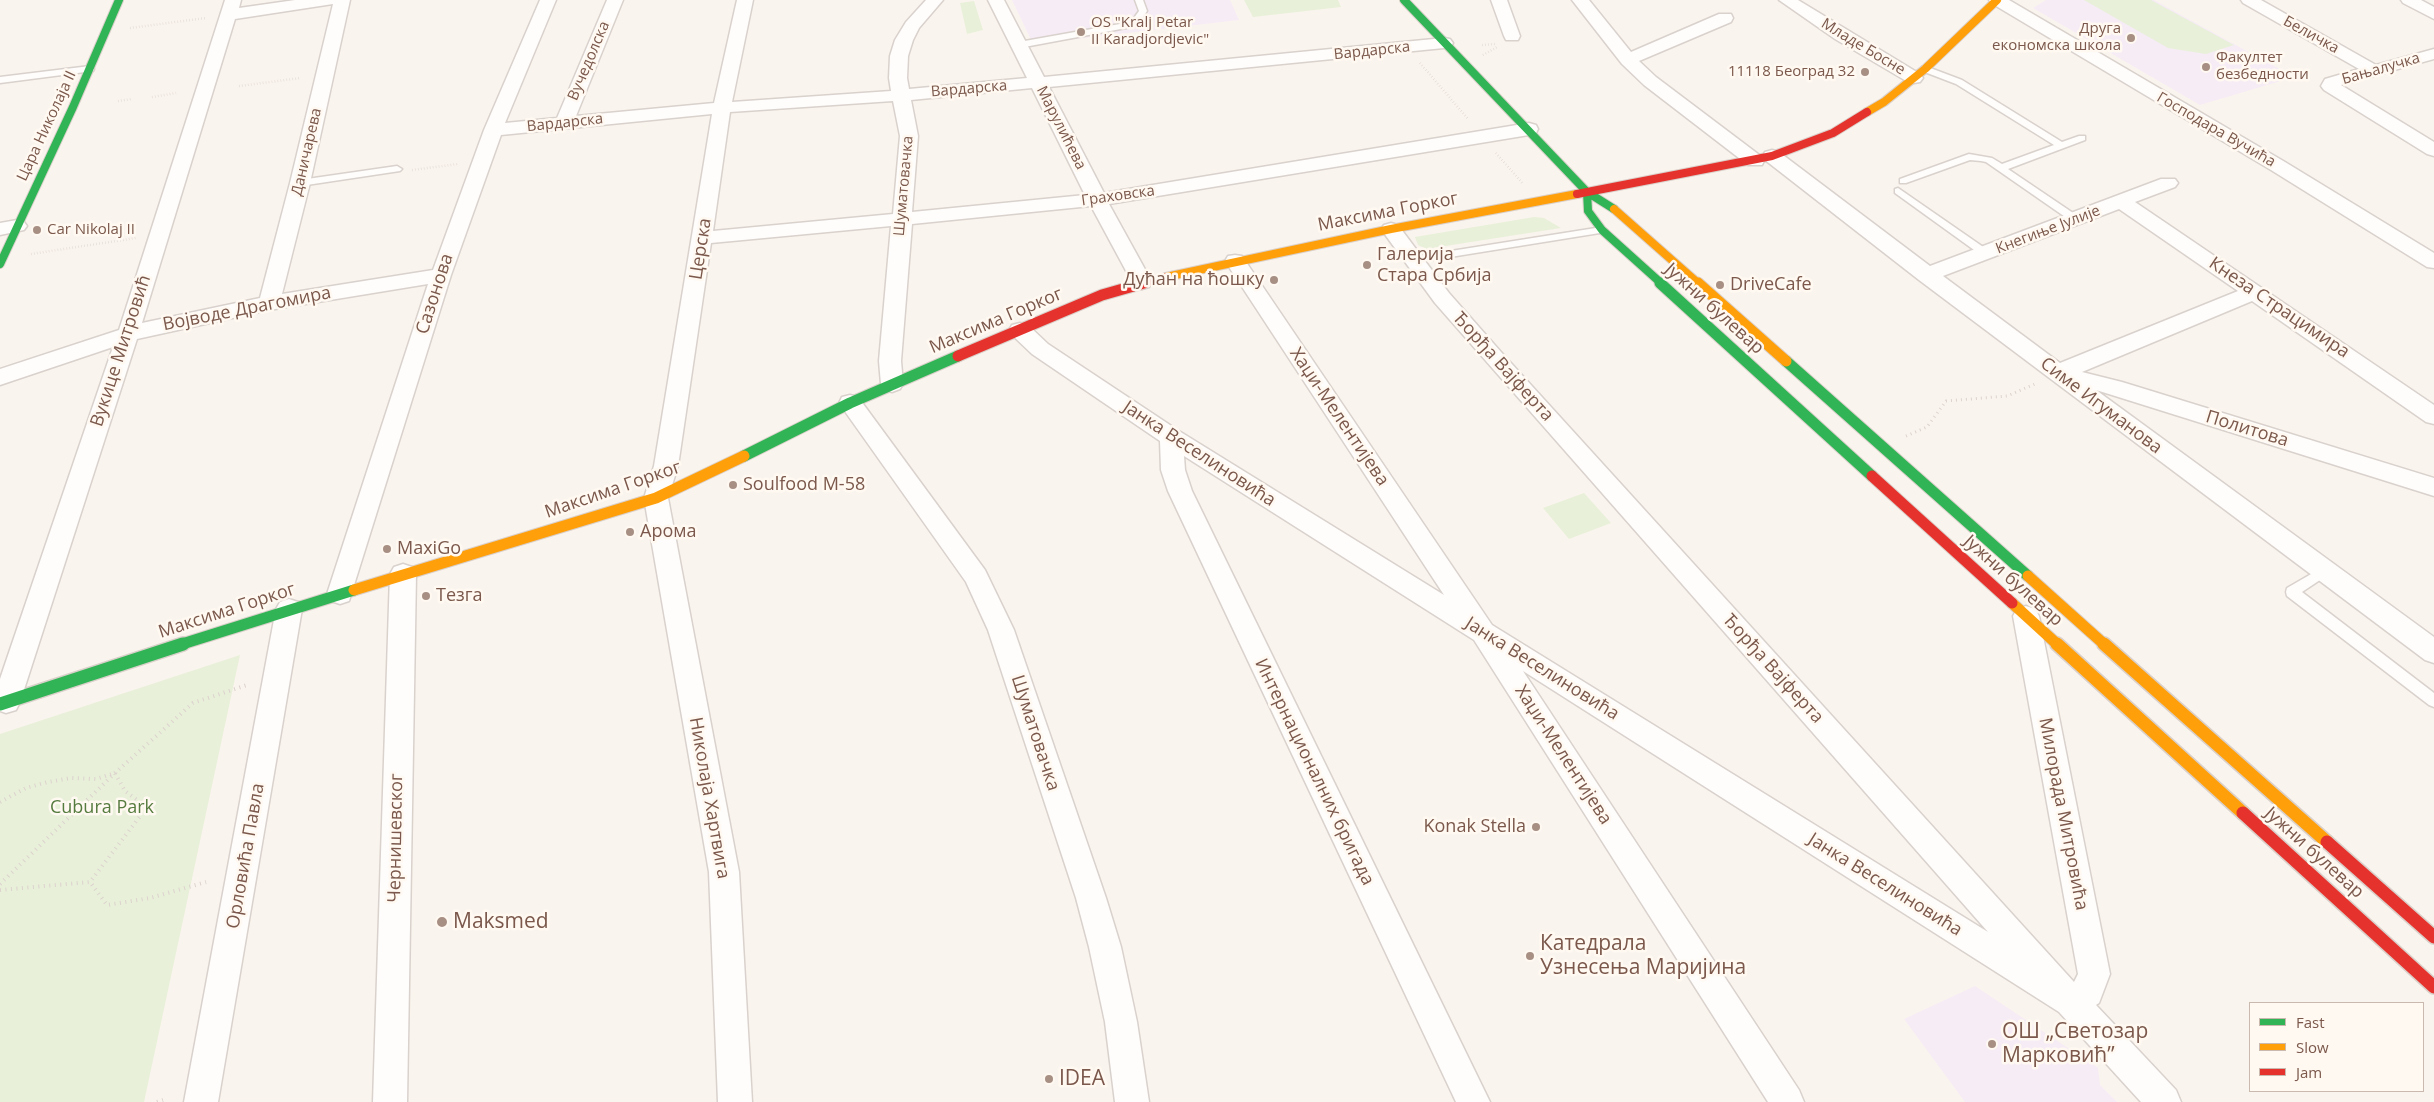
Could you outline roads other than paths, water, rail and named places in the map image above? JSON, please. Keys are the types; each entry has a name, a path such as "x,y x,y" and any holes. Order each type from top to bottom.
{"main road":[{"name":"Цара Николаја II","path":"1,261 8,228 90,68 120,0"},
{"name":"Јужни булевар","path":"1404,0 1587,192 1615,209 2434,936"},
{"name":"Максима Горког","path":"3,703 289,609 656,498 690,483 850,402 1102,295 1142,282 1235,260 1763,158 1833,133 1884,102 1920,73 1997,0"},
{"name":"Јужни булевар","path":"1587,192 1588,211 1602,230 2434,987"}],"street":[{"path":"225,11 328,0"},
{"name":"Даничарева","path":"269,303 300,183 342,0"},
{"name":"Сазонова","path":"340,594 441,275 493,130 548,0"},
{"name":"Вучедолска","path":"564,123 616,0"},
{"name":"Церска","path":"656,498 666,466 722,108 745,0"},
{"name":"Шуматовачка","path":"892,384 890,361 900,220 909,136 898,78 900,49 912,26 935,0"},
{"name":"Марулићева","path":"996,0 1097,200 1142,282"},
{"path":"1499,0 1506,40"},
{"name":"Симе Игуманова","path":"1580,0 1628,60 1650,81 1763,158 1926,275 2434,652"},
{"name":"Младе Босне","path":"1787,0 1841,35 1920,73"},
{"name":"Господара Вучића","path":"1997,0 2278,166 2434,262"},
{"name":"Беличка","path":"2249,0 2373,70"},
{"path":"2409,0 2434,14"},
{"name":"Вукице Митровић","path":"3,703 128,334 225,11"},
{"path":"1628,60 1725,18"},
{"name":"Вардарска","path":"493,130 722,108 1038,83 1444,43"},
{"name":"Бањалучка","path":"2434,54 2336,81 2330,86 2434,150"},
{"name":"Граховска","path":"702,238 1097,200 1529,130"},
{"name":"Кнегиње Јулије","path":"1926,275 2168,183"},
{"name":"Кнеза Страцимира","path":"2122,202 2256,292 2434,416"},
{"name":"Ђорђа Вајферта","path":"1391,229 1442,298 1500,364 2070,1001 2164,1102"},
{"name":"Хаџи-Мелентијева","path":"1235,260 1481,630 1788,1102"},
{"name":"Војводе Драгомира","path":"0,377 128,334 269,303 441,275"},
{"path":"2058,373 2256,292"},
{"name":"Јанка Веселиновића","path":"1020,330 1040,349 1171,437 2070,1001"},
{"name":"Политова","path":"2058,373 2114,387 2434,488"},
{"name":"Шуматовачка","path":"850,402 976,577 1001,630 1102,938 1120,1022 1132,1102"},
{"name":"Интернационалних бригада","path":"1171,437 1173,470 1180,491 1473,1102"},
{"name":"Николаја Хартвига","path":"656,498 724,872 735,1102"},
{"name":"Чернишевског","path":"390,1102 403,574"},
{"name":"Орловића Павла","path":"201,1102 289,609"},
{"name":"Милорада Митровића","path":"2026,616 2094,974 2088,992 2070,1001"}],"lane":[{"path":"1019,44 1134,24 1143,11 1138,0"},
{"path":"0,80 90,68"},
{"path":"1920,73 1959,82 2061,146"},
{"path":"2001,168 2082,138"},
{"path":"1904,181 1974,156 1989,160 2075,219"},
{"path":"300,183 398,169"},
{"path":"1898,191 1985,253"},
{"path":"1414,260 1602,230"},
{"path":"2325,571 2292,592 2434,701"}],"place":[{"name":"OS \"Kralj Petar II Karadjordjevic\"","path":"1081,32"},
{"name":"Друга економска школа","path":"2131,38"},
{"name":"Факултет безбедности","path":"2206,67"},
{"name":"11118 Београд 32","path":"1865,72"},
{"name":"Car Nikolaj II","path":"37,230"},
{"name":"Галерија Стара Србија","path":"1367,265"},
{"name":"Дућан на ћошку","path":"1274,280"},
{"name":"DriveCafe","path":"1720,285"},
{"name":"Soulfood M-58","path":"733,485"},
{"name":"Арома","path":"630,532"},
{"name":"MaxiGo","path":"387,549"},
{"name":"Тезга","path":"426,596"},
{"name":"Konak Stella","path":"1536,827"},
{"name":"Maksmed","path":"442,922"},
{"name":"Катедрала Узнесења Маријина","path":"1530,956"},
{"name":"ОШ „Светозар Марковић”","path":"1992,1044"},
{"name":"IDEA","path":"1049,1079"}],"park label":[{"name":"Cubura Park","path":"102,808"}]}
